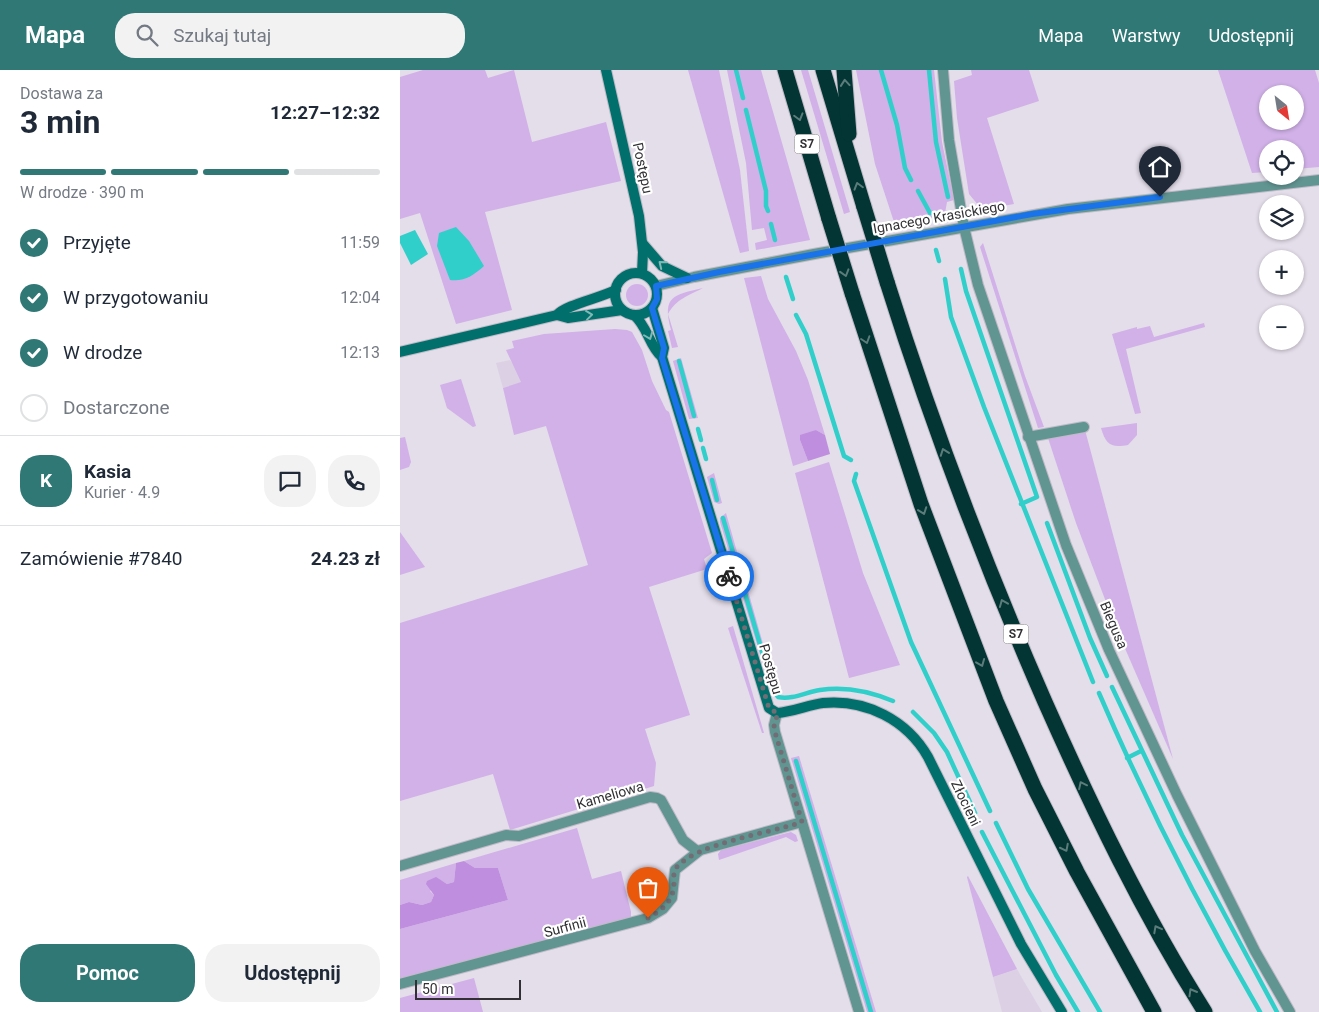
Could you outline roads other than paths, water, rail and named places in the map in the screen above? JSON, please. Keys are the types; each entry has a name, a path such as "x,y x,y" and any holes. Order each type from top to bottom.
{"highway":[{"name":"S7","path":"785,70 852,293 920,504 996,701 1035,789 1077,872 1154,1012"},
{"name":"S7","path":"823,70 918,383 968,518 1078,777 1110,842 1160,935 1205,1012"},
{"path":"844,70 852,166"}],"street":[{"name":"Postępu","path":"606,70 635,197 643,243 642,273"},
{"name":"Biegusa","path":"943,70 947,131 964,227 978,285 1066,545 1109,650 1141,721 1255,951 1290,1012"},
{"name":"Ignacego Krasickiego","path":"656,286 687,278 1093,205 1319,180"},
{"path":"643,243 662,266 687,278"},
{"path":"557,315 568,318 622,310 634,315 644,314 652,308 657,299 656,286 649,277 642,273 632,273 623,278 616,290 616,300 622,310"},
{"path":"400,352 557,315 566,307 616,290"},
{"name":"Postępu","path":"652,308 664,348 662,358"},
{"name":"Postępu","path":"634,315 645,328 654,350 662,358 768,705 771,710 778,713 774,725 775,732 859,1012"},
{"path":"1028,437 1084,427"},
{"name":"Złocieni","path":"778,713 824,703 853,704 884,714 909,732 928,757 1021,944 1062,1012"},
{"name":"Kameliowa","path":"400,866 506,834 519,836 650,796 661,800 683,840 694,850 699,851"},
{"path":"699,851 802,822"},
{"name":"Surfinii","path":"400,984 648,918 663,909 672,898 674,872 678,866 699,851"}],"waterway":[{"path":"736,70 743,98"},
{"path":"881,70 897,125 905,168 911,180"},
{"path":"929,70 936,142 948,197"},
{"path":"746,110 766,191 768,211"},
{"path":"918,191 930,213"},
{"path":"771,224 775,240"},
{"path":"936,250 939,261"},
{"path":"961,269 966,291 1037,497 1021,504"},
{"path":"786,277 793,299"},
{"path":"945,279 951,317 984,407 1093,682"},
{"path":"796,315 806,334 844,456 851,460"},
{"path":"679,361 694,416"},
{"path":"698,429 701,440"},
{"path":"703,448 706,459"},
{"path":"856,474 854,481 911,642 990,811"},
{"path":"712,480 717,500"},
{"path":"723,518 769,675 778,697 794,697 820,690 848,689 875,694 893,701"},
{"path":"1047,523 1090,638 1107,676"},
{"path":"1112,687 1182,835 1277,1012"},
{"path":"1099,693 1175,855 1216,934 1260,1012"},
{"path":"913,712 934,733 947,752 975,813"},
{"path":"1127,758 1141,751"},
{"path":"796,761 871,1012"},
{"path":"996,823 1028,889 1100,1012"},
{"path":"982,832 1056,975 1078,1012"}]}
